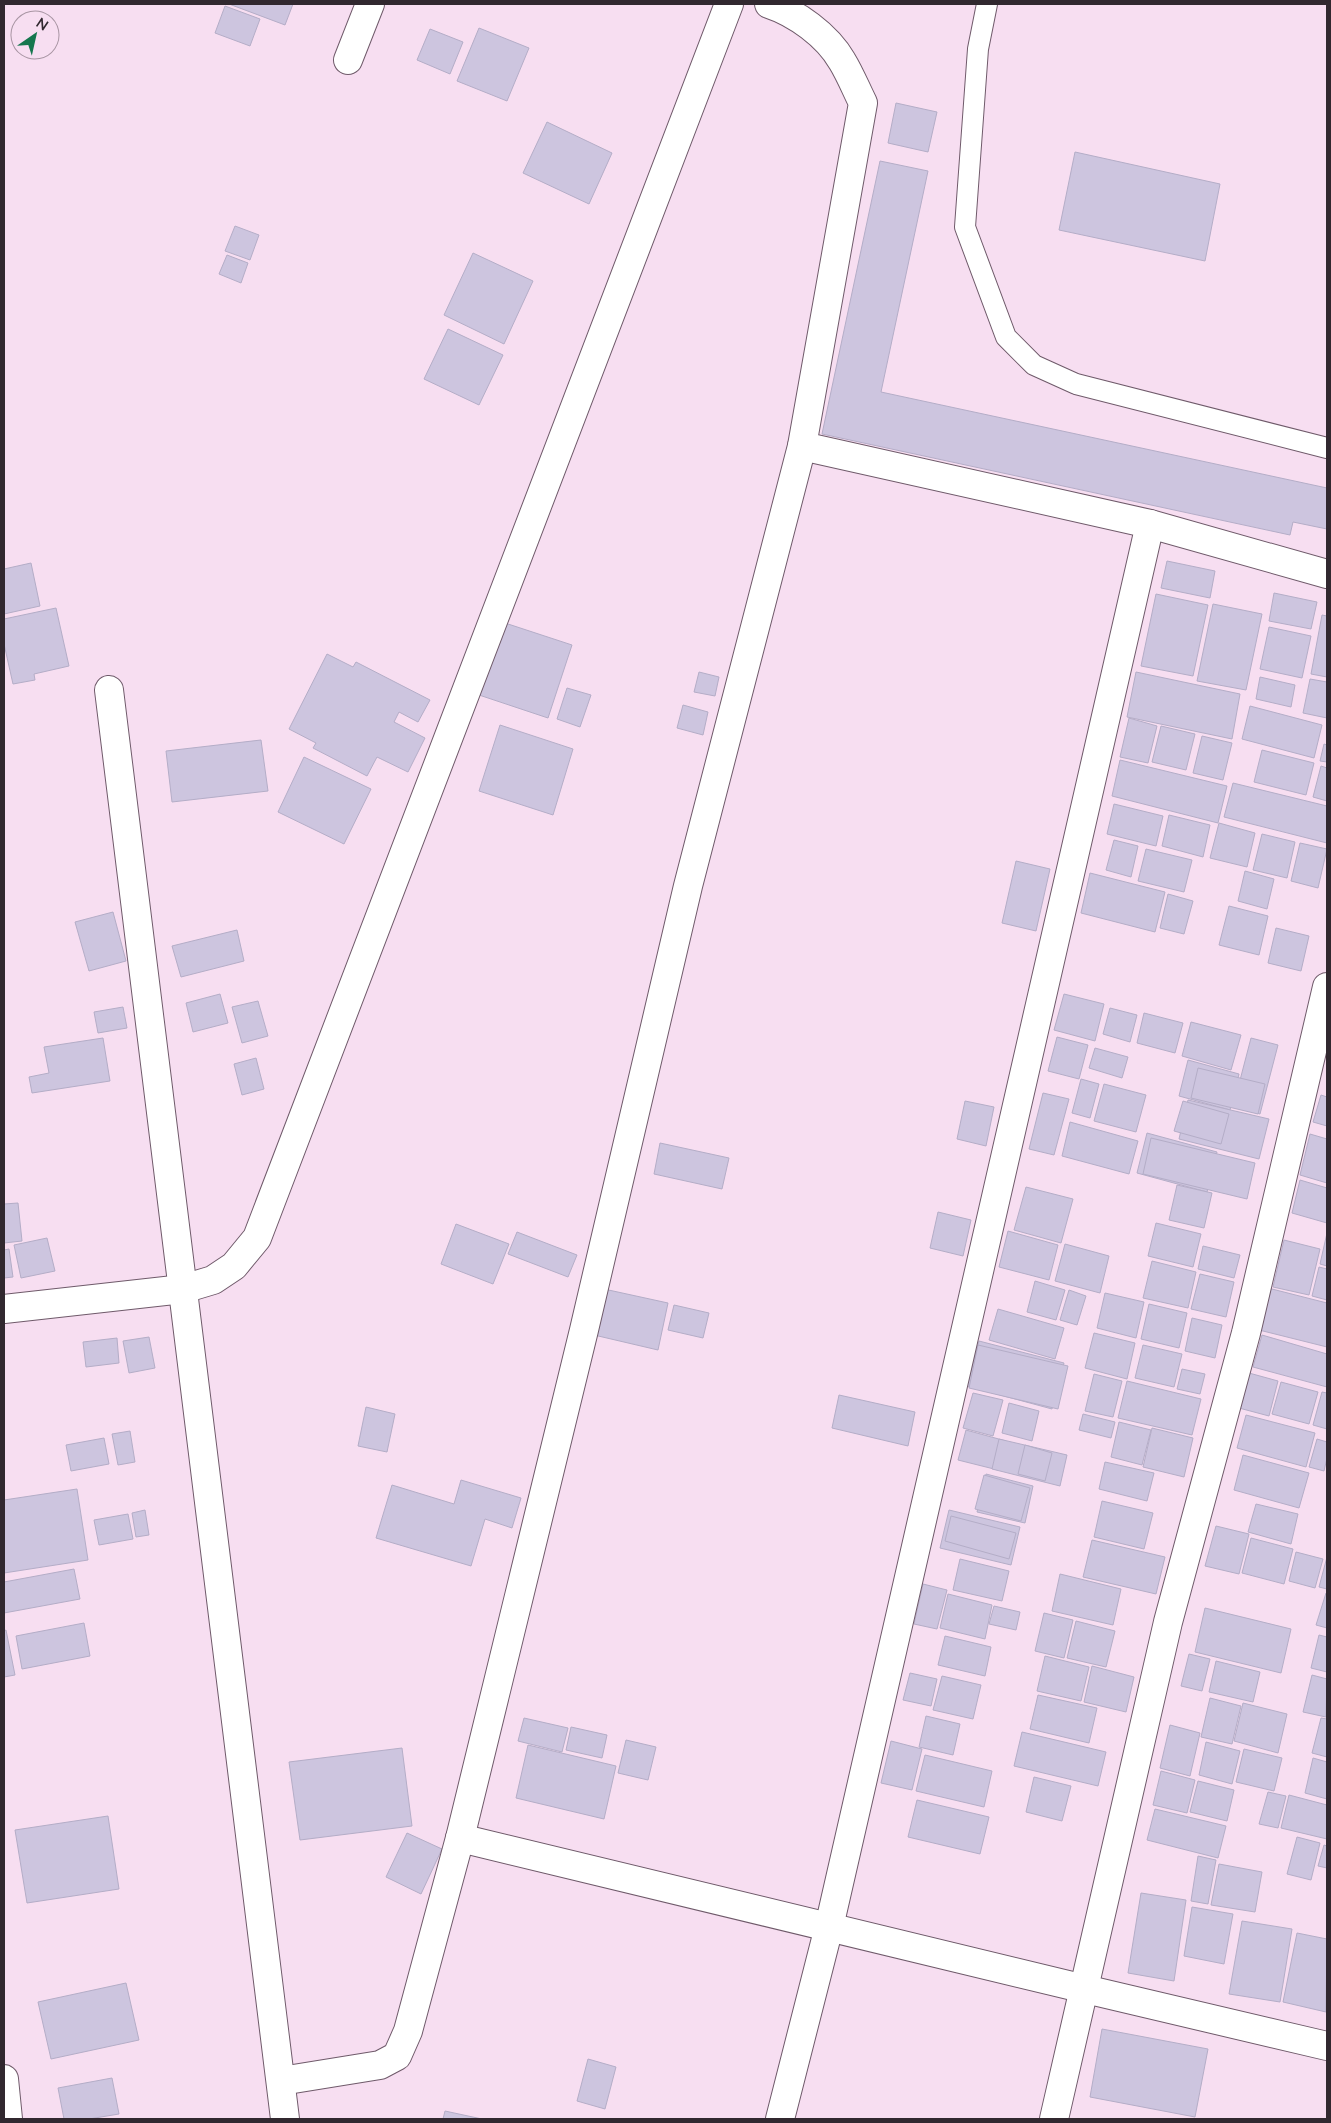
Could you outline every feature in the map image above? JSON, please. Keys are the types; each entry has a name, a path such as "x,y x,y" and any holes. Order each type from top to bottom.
{"street":[{"path":"348,60 370,4"},
{"path":"4,1309 183,1289 213,1280 234,1266 257,1238 729,4"},
{"path":"281,2081 380,2065 397,2056 408,2031 460,1838 582,1339 688,886 802,446 863,103 841,59 823,37 784,9 769,4"},
{"path":"802,446 1150,524 1327,574"},
{"path":"780,2119 829,1927 1150,524"},
{"path":"109,690 285,2119"},
{"path":"1054,2119 1168,1622 1246,1333 1327,987"},
{"path":"460,1838 1327,2046"},
{"path":"4,2079 8,2119"}],"lane":[{"path":"987,4 978,49 965,227 1006,337 1034,365 1076,384 1327,448"}],"building":[{"path":"229,4 293,4 285,25"},
{"path":"225,6 260,19 250,46 215,33"},
{"path":"479,28 529,48 507,101 457,81"},
{"path":"430,29 463,42 450,74 417,60"},
{"path":"896,103 937,112 928,152 888,143"},
{"path":"547,122 612,153 589,204 523,173"},
{"path":"1075,152 1220,184 1205,261 1059,230"},
{"path":"880,161 928,171 881,392 1327,488 1327,529 1293,522 1290,535 822,434"},
{"path":"235,226 259,235 250,260 225,251"},
{"path":"473,253 533,281 504,344 444,315"},
{"path":"227,255 248,263 241,283 219,274"},
{"path":"448,329 503,355 479,405 424,379"},
{"path":"1167,561 1215,571 1210,598 1161,588"},
{"path":"31,563 40,606 4,614 4,569"},
{"path":"1274,593 1317,602 1311,629 1269,621"},
{"path":"1156,594 1208,605 1193,676 1141,666"},
{"path":"1213,604 1262,614 1246,690 1197,681"},
{"path":"56,608 69,666 34,674 35,680 13,684 4,644 4,619"},
{"path":"1322,615 1327,616 1327,677 1311,674"},
{"path":"502,622 572,645 548,718 479,695"},
{"path":"1269,627 1311,636 1302,678 1260,669"},
{"path":"327,654 353,667 356,662 430,700 418,722 399,712 394,722 425,738 408,772 377,757 367,776 313,748 316,743 289,729"},
{"path":"699,672 719,677 715,696 694,692"},
{"path":"1136,672 1240,694 1232,739 1127,717"},
{"path":"1260,677 1295,685 1291,707 1256,699"},
{"path":"1310,679 1327,682 1327,718 1303,713"},
{"path":"567,688 591,695 580,727 557,719"},
{"path":"683,705 708,712 703,735 677,728"},
{"path":"1250,706 1322,725 1314,758 1242,739"},
{"path":"1129,718 1157,726 1148,763 1120,757"},
{"path":"500,725 573,749 553,815 479,791"},
{"path":"1161,726 1195,734 1186,770 1152,762"},
{"path":"1202,736 1232,743 1223,780 1193,773"},
{"path":"261,740 268,791 172,802 166,751"},
{"path":"1324,744 1327,745 1327,762 1320,761"},
{"path":"1262,750 1314,763 1306,795 1254,782"},
{"path":"304,757 371,789 344,844 278,812"},
{"path":"1120,760 1227,786 1218,823 1112,796"},
{"path":"1321,766 1327,768 1327,801 1313,797"},
{"path":"1233,783 1327,806 1327,843 1224,817"},
{"path":"1114,804 1163,816 1156,846 1107,834"},
{"path":"1169,815 1210,825 1203,857 1162,846"},
{"path":"1219,823 1255,833 1247,867 1210,858"},
{"path":"1262,834 1295,842 1287,878 1253,870"},
{"path":"1114,840 1138,846 1131,877 1106,870"},
{"path":"1300,843 1327,849 1318,888 1291,881"},
{"path":"1146,849 1192,860 1184,892 1138,881"},
{"path":"1016,861 1050,869 1036,931 1002,923"},
{"path":"1245,871 1274,879 1267,909 1238,901"},
{"path":"1090,873 1165,892 1155,932 1081,913"},
{"path":"1168,894 1193,901 1184,934 1160,928"},
{"path":"1229,906 1268,916 1259,955 1219,945"},
{"path":"113,912 126,961 89,971 75,922"},
{"path":"1276,928 1309,936 1301,971 1268,963"},
{"path":"237,930 244,961 181,977 172,946"},
{"path":"220,994 228,1023 193,1032 186,1003"},
{"path":"1064,994 1104,1004 1095,1041 1054,1030"},
{"path":"258,1001 268,1036 242,1043 232,1007"},
{"path":"123,1007 127,1028 98,1033 94,1012"},
{"path":"1110,1008 1137,1015 1130,1042 1103,1034"},
{"path":"1144,1013 1183,1023 1175,1053 1137,1043"},
{"path":"1191,1022 1241,1035 1231,1070 1182,1056"},
{"path":"1057,1037 1088,1045 1079,1079 1048,1071"},
{"path":"103,1038 110,1081 32,1093 29,1077 49,1073 44,1047"},
{"path":"1251,1038 1278,1045 1260,1114 1233,1107"},
{"path":"1095,1048 1128,1057 1122,1078 1089,1068"},
{"path":"256,1058 264,1089 242,1095 234,1064"},
{"path":"1188,1060 1239,1074 1230,1110 1179,1096"},
{"path":"1198,1068 1265,1084 1258,1114 1191,1098"},
{"path":"1081,1079 1099,1084 1090,1118 1072,1113"},
{"path":"1104,1084 1146,1095 1136,1132 1094,1121"},
{"path":"1043,1093 1069,1099 1054,1155 1029,1149"},
{"path":"1321,1095 1327,1097 1327,1126 1313,1122"},
{"path":"1188,1100 1269,1119 1259,1159 1179,1139"},
{"path":"965,1101 994,1107 986,1146 957,1139"},
{"path":"1183,1101 1229,1114 1221,1144 1174,1131"},
{"path":"1070,1122 1138,1141 1129,1174 1062,1156"},
{"path":"1147,1133 1217,1152 1207,1192 1137,1173"},
{"path":"1310,1134 1327,1139 1327,1183 1300,1175"},
{"path":"1151,1138 1255,1163 1247,1199 1143,1174"},
{"path":"660,1143 729,1158 722,1189 654,1174"},
{"path":"1300,1180 1327,1188 1327,1223 1292,1213"},
{"path":"1177,1185 1212,1193 1204,1228 1169,1220"},
{"path":"1026,1187 1073,1199 1061,1243 1014,1230"},
{"path":"18,1203 22,1241 4,1243 4,1204"},
{"path":"938,1212 971,1220 963,1256 930,1248"},
{"path":"1156,1223 1201,1234 1193,1267 1148,1256"},
{"path":"456,1224 509,1244 493,1284 441,1264"},
{"path":"1008,1231 1058,1245 1049,1280 999,1267"},
{"path":"517,1232 577,1255 568,1277 508,1254"},
{"path":"1327,1233 1327,1266 1320,1264"},
{"path":"47,1238 55,1271 21,1278 14,1245"},
{"path":"1284,1240 1320,1249 1309,1295 1273,1287"},
{"path":"1065,1244 1109,1256 1100,1293 1055,1281"},
{"path":"1203,1246 1240,1255 1234,1278 1198,1269"},
{"path":"9,1249 13,1277 4,1278 4,1250"},
{"path":"1152,1261 1196,1272 1188,1308 1143,1298"},
{"path":"1319,1267 1327,1269 1327,1300 1312,1296"},
{"path":"1200,1274 1234,1282 1226,1317 1191,1309"},
{"path":"1035,1281 1065,1290 1056,1320 1027,1312"},
{"path":"1268,1288 1327,1303 1327,1347 1259,1330"},
{"path":"604,1289 668,1303 658,1350 594,1335"},
{"path":"1069,1290 1086,1296 1077,1325 1060,1320"},
{"path":"1105,1293 1144,1302 1136,1338 1097,1328"},
{"path":"1149,1304 1187,1313 1179,1348 1141,1339"},
{"path":"674,1305 709,1313 703,1338 668,1330"},
{"path":"998,1309 1064,1328 1055,1359 989,1340"},
{"path":"1192,1318 1222,1325 1215,1358 1185,1351"},
{"path":"1094,1333 1135,1343 1127,1379 1085,1368"},
{"path":"1262,1335 1327,1354 1327,1387 1253,1367"},
{"path":"149,1337 155,1368 129,1373 123,1341"},
{"path":"117,1338 119,1363 86,1367 83,1342"},
{"path":"979,1341 1064,1363 1052,1409 967,1386"},
{"path":"978,1345 1068,1366 1058,1409 969,1388"},
{"path":"1143,1345 1182,1354 1174,1387 1135,1378"},
{"path":"1182,1369 1205,1374 1200,1394 1177,1389"},
{"path":"1249,1373 1278,1381 1269,1416 1239,1408"},
{"path":"1094,1374 1122,1381 1113,1417 1085,1411"},
{"path":"1127,1381 1201,1399 1192,1435 1118,1418"},
{"path":"1281,1382 1318,1392 1309,1424 1272,1414"},
{"path":"1322,1392 1327,1393 1327,1429 1313,1425"},
{"path":"973,1393 1003,1400 993,1436 963,1428"},
{"path":"839,1395 915,1412 908,1446 832,1428"},
{"path":"1009,1403 1039,1411 1032,1441 1002,1433"},
{"path":"366,1407 395,1414 387,1452 358,1446"},
{"path":"1083,1414 1115,1422 1111,1438 1079,1430"},
{"path":"1246,1415 1315,1433 1306,1467 1237,1448"},
{"path":"1119,1422 1151,1430 1142,1465 1111,1457"},
{"path":"1152,1428 1193,1438 1184,1477 1143,1467"},
{"path":"966,1430 1006,1441 998,1470 958,1460"},
{"path":"130,1431 135,1462 118,1465 112,1434"},
{"path":"104,1438 109,1464 71,1471 66,1445"},
{"path":"999,1439 1067,1455 1060,1486 992,1469"},
{"path":"1317,1439 1327,1442 1327,1458 1324,1471 1309,1467"},
{"path":"1025,1445 1052,1453 1045,1481 1018,1474"},
{"path":"1243,1455 1309,1473 1299,1508 1234,1490"},
{"path":"1105,1462 1154,1473 1147,1501 1099,1489"},
{"path":"986,1474 1033,1486 1025,1523 977,1512"},
{"path":"984,1475 1030,1488 1021,1521 975,1509"},
{"path":"461,1480 521,1498 512,1528 485,1519 471,1566 376,1538 392,1485 454,1504"},
{"path":"77,1489 88,1560 4,1573 4,1500"},
{"path":"1102,1501 1153,1513 1144,1549 1094,1537"},
{"path":"1256,1504 1298,1514 1291,1544 1248,1532"},
{"path":"145,1510 149,1535 136,1537 132,1513"},
{"path":"949,1510 1020,1527 1011,1565 940,1548"},
{"path":"128,1514 133,1539 99,1545 94,1520"},
{"path":"951,1516 1016,1533 1009,1559 945,1541"},
{"path":"1216,1526 1249,1534 1239,1574 1205,1566"},
{"path":"1251,1538 1293,1549 1284,1584 1242,1573"},
{"path":"1092,1540 1165,1557 1156,1594 1083,1577"},
{"path":"1296,1552 1323,1559 1315,1588 1289,1581"},
{"path":"1327,1557 1327,1589 1319,1587"},
{"path":"960,1559 1009,1571 1002,1601 953,1590"},
{"path":"74,1569 80,1599 4,1613 4,1582"},
{"path":"1060,1574 1121,1589 1113,1625 1052,1611"},
{"path":"923,1584 947,1590 937,1629 914,1624"},
{"path":"948,1594 992,1605 985,1639 940,1628"},
{"path":"1327,1594 1327,1628 1316,1625"},
{"path":"994,1606 1020,1612 1016,1630 989,1624"},
{"path":"1205,1608 1291,1629 1281,1673 1195,1652"},
{"path":"1044,1613 1073,1620 1064,1658 1035,1651"},
{"path":"1076,1621 1115,1631 1106,1667 1067,1658"},
{"path":"84,1623 90,1656 22,1669 16,1636"},
{"path":"6,1630 15,1675 4,1677 4,1631"},
{"path":"1319,1635 1327,1637 1327,1672 1311,1668"},
{"path":"945,1636 991,1647 985,1676 938,1665"},
{"path":"1189,1654 1210,1659 1202,1691 1181,1686"},
{"path":"1045,1656 1089,1667 1081,1701 1037,1691"},
{"path":"1216,1661 1260,1672 1253,1702 1209,1692"},
{"path":"1092,1666 1134,1677 1126,1712 1084,1702"},
{"path":"910,1673 937,1679 931,1706 903,1700"},
{"path":"1312,1675 1327,1679 1326,1717 1303,1712"},
{"path":"942,1676 981,1685 973,1719 933,1710"},
{"path":"1038,1695 1097,1708 1089,1743 1030,1729"},
{"path":"1210,1698 1241,1706 1232,1744 1201,1737"},
{"path":"1243,1703 1287,1714 1278,1753 1234,1741"},
{"path":"926,1716 960,1724 953,1755 919,1747"},
{"path":"524,1718 568,1728 562,1752 518,1741"},
{"path":"1321,1718 1327,1719 1327,1757 1312,1753"},
{"path":"1170,1725 1200,1733 1190,1776 1160,1768"},
{"path":"571,1727 607,1735 602,1758 566,1750"},
{"path":"1022,1732 1106,1752 1098,1786 1014,1766"},
{"path":"626,1740 656,1747 648,1780 618,1773"},
{"path":"891,1741 922,1749 912,1790 881,1783"},
{"path":"1206,1742 1240,1751 1232,1784 1199,1775"},
{"path":"528,1745 616,1766 604,1819 516,1798"},
{"path":"402,1748 412,1826 300,1840 289,1762"},
{"path":"1244,1749 1282,1758 1274,1791 1236,1782"},
{"path":"925,1755 992,1771 984,1807 916,1791"},
{"path":"1313,1758 1327,1762 1327,1799 1305,1793"},
{"path":"1161,1771 1195,1780 1187,1813 1153,1805"},
{"path":"1034,1777 1071,1786 1062,1821 1026,1812"},
{"path":"1198,1781 1234,1790 1227,1821 1190,1812"},
{"path":"1268,1792 1286,1796 1278,1828 1259,1824"},
{"path":"1289,1795 1327,1805 1327,1839 1281,1828"},
{"path":"917,1800 989,1817 980,1854 908,1837"},
{"path":"1155,1809 1226,1826 1218,1858 1147,1840"},
{"path":"108,1816 119,1889 27,1903 15,1830"},
{"path":"407,1833 442,1849 421,1894 386,1877"},
{"path":"1297,1837 1320,1843 1311,1880 1287,1874"},
{"path":"1324,1845 1327,1846 1327,1868 1318,1866"},
{"path":"1198,1856 1216,1860 1208,1904 1191,1901"},
{"path":"1219,1864 1262,1872 1255,1912 1211,1905"},
{"path":"1141,1893 1186,1900 1174,1981 1128,1973"},
{"path":"1192,1907 1233,1914 1224,1964 1184,1956"},
{"path":"1242,1921 1292,1929 1280,2002 1229,1994"},
{"path":"1297,1933 1327,1939 1326,2012 1283,2002"},
{"path":"126,1983 139,2040 51,2059 38,2002"},
{"path":"1102,2029 1208,2049 1195,2117 1090,2097"},
{"path":"588,2059 616,2067 605,2109 577,2101"},
{"path":"112,2078 119,2114 89,2119 64,2119 58,2088"},
{"path":"445,2111 482,2119 443,2119"}]}
